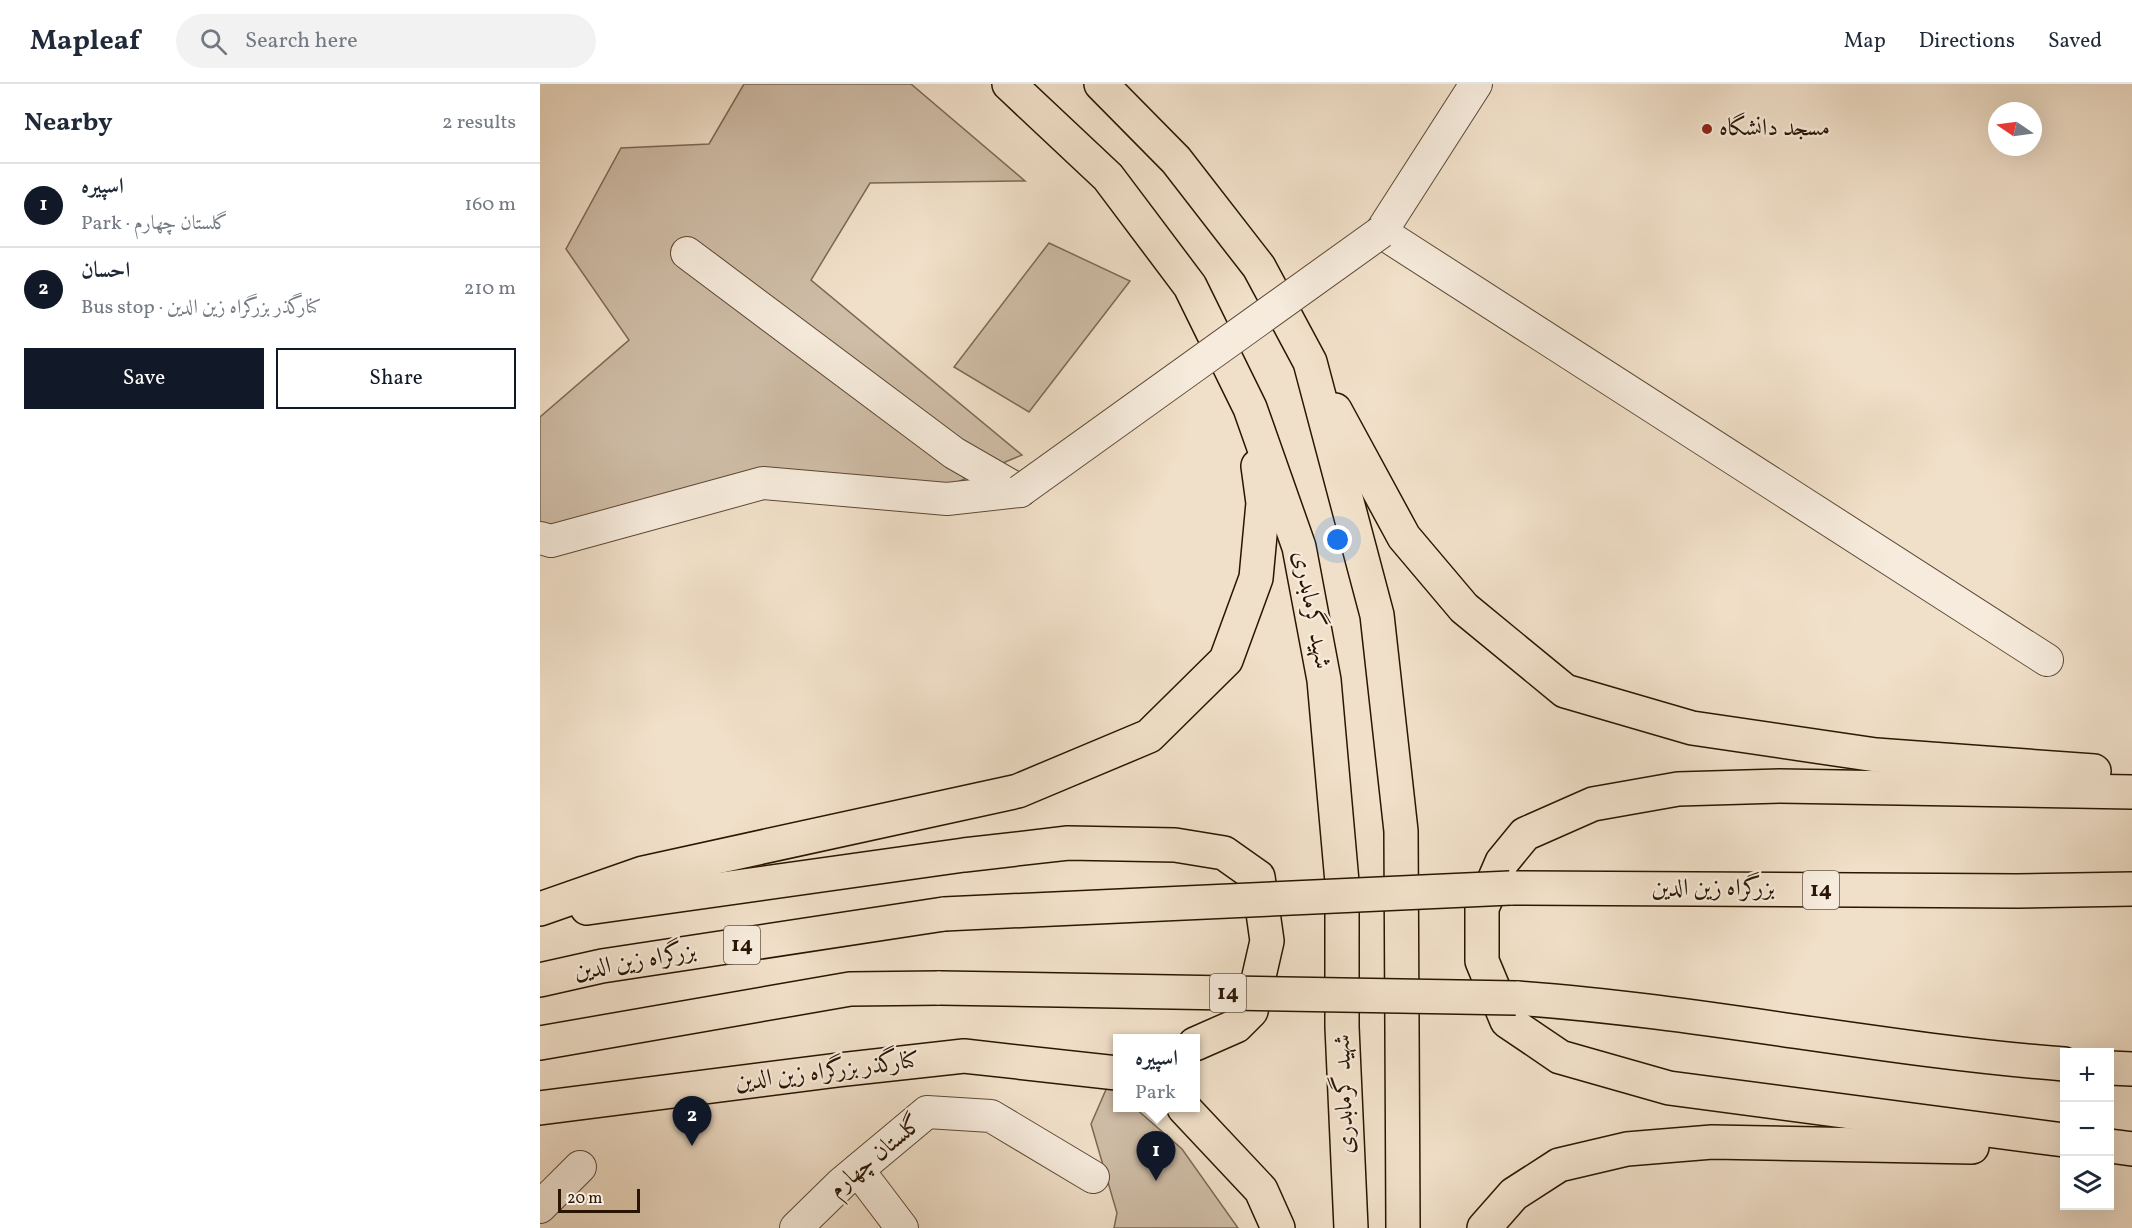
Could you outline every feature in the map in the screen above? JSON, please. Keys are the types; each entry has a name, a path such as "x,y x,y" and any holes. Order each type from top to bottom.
{"main road":[{"name":"شهید گرمابدری","path":"1009,84 1108,177 1190,286 1250,408 1299,547 1324,680 1342,882 1342,1027 1350,1228"},
{"path":"1101,84 1176,160 1258,267 1404,537 1464,608 1565,691 1692,728 1876,754 2132,775"},
{"path":"1310,362 1377,615 1398,808 1401,842 1403,1228"},
{"path":"540,909 644,873 1018,790 1149,736 1226,660 1257,578 1263,503 1250,408"},
{"path":"2060,1139 1669,1088 1560,1057 1507,1021 1482,961 1482,908 1502,862 1525,834 1593,804 1604,802 1678,789 1780,786 2132,792"},
{"path":"540,915 802,877 1068,843 1175,845 1224,853 1258,877 1267,941 1251,1011 1236,1026 1200,1042"},
{"name":"بزرگراه زین الدین","path":"540,980 602,966 944,914 1510,888 2017,891 2132,889"},
{"name":"14","path":"540,1043 850,989 940,988 1516,998 1596,1004 1976,1057 2060,1064"},
{"name":"کنارگذر بزرگراه زین الدین","path":"540,1108 964,1056 1113,1072"},
{"path":"2114,1068 2132,1070"},
{"path":"1189,1112 1261,1190 1278,1228"},
{"path":"1484,1228 1514,1194 1559,1165 1627,1149 1712,1142 2060,1149"},
{"path":"2114,1148 2132,1149"}],"street":[{"path":"540,538 550,541 763,483 947,499 1020,491 1382,232 1476,84"},
{"path":"1382,232 2047,660"},
{"path":"687,254 954,453 1020,491"},
{"name":"گلستان چهارم","path":"796,1228 858,1170 927,1112 991,1116 1093,1178"},
{"path":"540,1207 580,1167"},
{"path":"858,1170 902,1228"}],"shaded area":[{"path":"744,84 911,84 1025,181 870,183 811,280 1022,455 917,499 763,483 540,528 540,417 629,340 566,249 621,148 709,144"},
{"path":"1049,243 1130,281 1029,412 954,367"},
{"path":"1108,1085 1113,1089 1113,1112 1140,1112 1182,1149 1238,1228 1114,1228 1117,1213 1091,1124"}],"place":[{"name":"مسجد دانشگاه","path":"1707,129"},
{"name":"احسان","path":"692,1146"},
{"name":"اسپیره","path":"1156,1181"}]}
